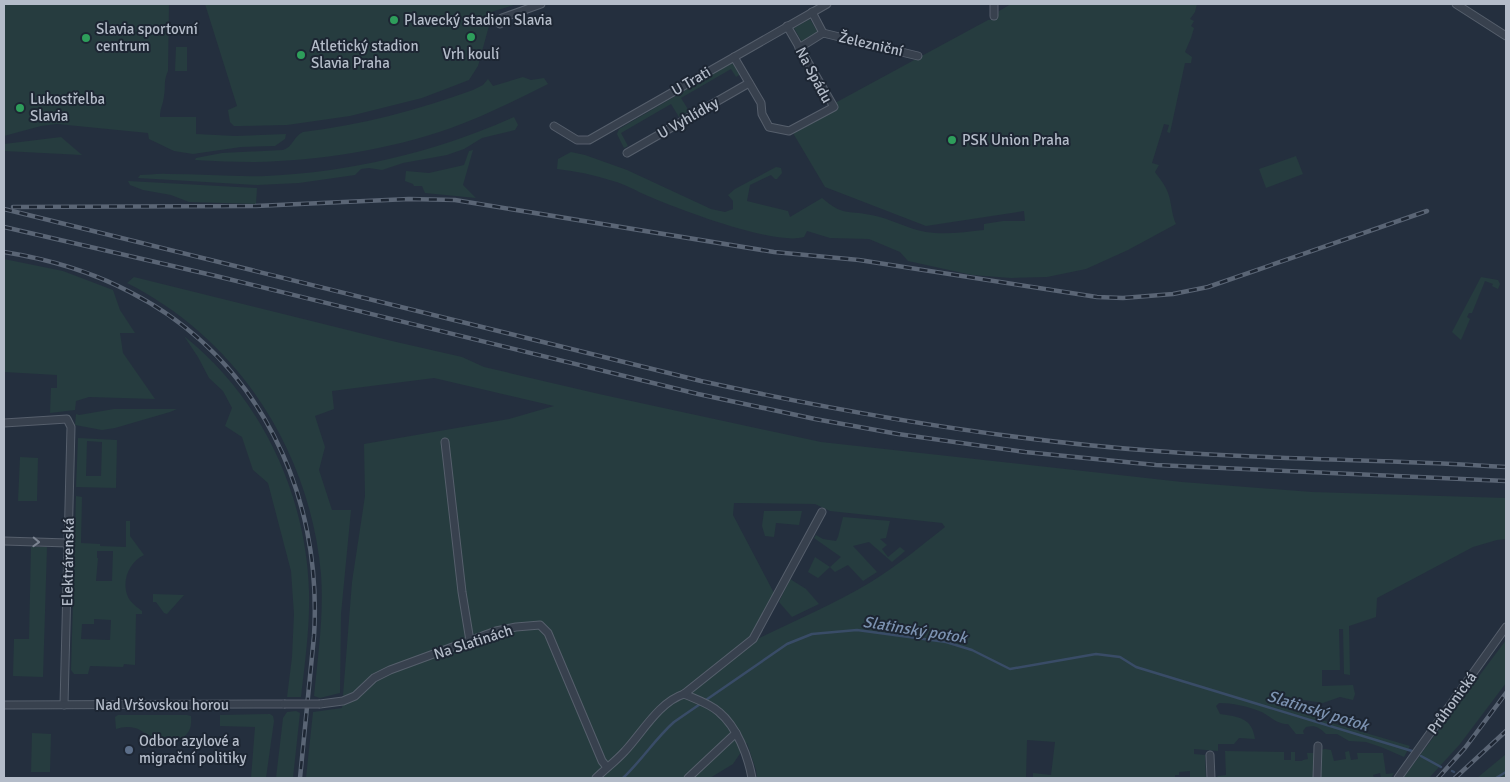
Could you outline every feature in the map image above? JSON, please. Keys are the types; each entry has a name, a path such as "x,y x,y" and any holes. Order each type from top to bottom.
{"street":[{"path":"500,24 502,18 541,4"},
{"name":"U Trati","path":"554,126 578,140 589,140 827,4"},
{"path":"994,4 994,16"},
{"path":"1456,4 1506,36"},
{"path":"799,48 823,33 812,12"},
{"name":"Na Spádu","path":"749,83 761,103 762,114 769,127 789,131 834,107 787,26"},
{"name":"Železniční","path":"823,33 918,56"},
{"path":"734,56 749,83"},
{"name":"U Vyhlídky","path":"627,153 749,83"},
{"name":"Elektrárenská","path":"4,423 67,419 71,427 64,705"},
{"path":"445,442 462,592 470,641"},
{"path":"596,778 626,750 655,715 753,639 822,512"},
{"path":"4,541 68,543"},
{"name":"Na Slatinách","path":"320,704 343,701 355,696 374,678 390,670 470,641 516,627 540,625 548,633 602,761 607,767"},
{"name":"Průhonická","path":"1398,778 1506,627"},
{"path":"684,694 707,704 722,714 736,733 747,758 752,778"},
{"name":"Nad Vršovskou horou","path":"4,705 320,704"},
{"path":"688,778 736,733"},
{"path":"1317,778 1318,746"},
{"path":"1210,755 1211,778"}],"green space":[{"name":"Slavia sportovní centrum","path":"4,4 169,4 168,71 160,117 196,117 196,134 235,136 286,134 285,139 275,146 241,147 193,154 174,151 149,139 148,133 57,124 41,126 4,136"},
{"path":"205,4 517,4 488,13 490,22 478,66 469,80 422,98 350,116 287,125 234,126 230,122 228,110 237,106"},
{"path":"1011,4 1197,4 1195,12 1190,19 1194,21 1191,26 1194,28 1185,52 1192,57 1191,63 1185,63 1170,133 1167,132 1169,125 1164,124 1152,163 1159,165 1155,172 1167,190 1176,224 1128,250 1086,269 1047,277 1011,278 972,275 908,261 900,252 869,239 830,238 807,231 804,237 790,238 772,236 726,225 648,196 617,182 557,169 558,159 571,152 585,155 627,170 711,209 725,212 733,209 733,201 728,195 735,189 776,167 781,168 782,173 777,179 771,175 750,185 747,201 788,211 790,217 822,198 840,210 878,216 933,233 984,230 984,224 1003,221 1025,221 1024,211 926,226 825,187 793,133 838,109 835,103 988,20 996,20 999,11"},
{"path":"810,19 818,33 802,42 794,28"},
{"path":"176,47 187,47 187,71 175,71"},
{"path":"732,63 740,73 739,75 736,77 731,69 681,98 689,111 679,117 671,104 621,133 628,146 624,148 617,134 619,129"},
{"path":"523,77 531,80 544,78 548,84 463,123 427,136 378,148 328,157 253,162 195,160 196,158 222,153 283,150 289,147 297,136 303,132 368,121 431,104 473,90 483,85 488,79 493,86"},
{"path":"514,117 518,125 515,130 482,138 464,149 447,155 403,163 382,170 361,169 355,175 299,183 257,185 138,178 140,175 160,174 266,176 298,174 362,165 424,150"},
{"path":"61,137 82,155 4,151 4,144"},
{"path":"473,150 463,185 476,198 425,193 422,186 414,186 405,181 406,171 429,173 464,165 469,151"},
{"path":"1296,156 1303,174 1266,188 1259,169"},
{"path":"128,181 257,188 256,204 189,202 171,195 143,190 130,185"},
{"path":"4,259 63,271 113,290 120,310 135,333 120,333 123,353 155,399 89,397 76,401 75,410 50,413 51,388 57,388 57,375 4,372"},
{"path":"134,277 462,357 484,367 821,442 1182,482 1312,492 1506,498 1506,539 1473,547 1377,598 1376,617 1349,626 1350,675 1344,674 1343,629 1339,629 1340,670 1322,670 1322,686 1353,685 1355,694 1353,700 1340,697 1323,703 1297,699 1292,702 1294,705 1315,710 1315,718 1410,746 1404,757 1366,742 1349,741 1337,734 1326,734 1314,726 1306,727 1303,731 1304,734 1296,734 1288,724 1280,723 1259,711 1239,705 1219,703 1216,706 1220,714 1243,719 1251,726 1255,739 1239,738 1234,744 1218,744 1218,751 1194,749 1194,754 1205,755 1206,778 1190,778 1190,771 1179,772 1179,775 1175,775 1175,778 1033,778 1033,773 1051,775 1055,742 1027,740 1026,778 757,778 747,743 733,764 710,778 306,778 313,712 342,708 352,582 365,496 364,444 509,419 554,406 434,378 332,391 334,409 315,416 325,447 319,470 332,510 351,510 341,614 340,693 320,698 314,696 321,620 321,574 314,528 302,485 284,443 262,403 234,367 203,335 167,307 127,283","holes":["734,503 815,504 830,511 942,523 945,527 900,563 871,582 829,605 757,639 775,595 733,515"]},
{"path":"1481,277 1498,280 1500,284 1498,289 1492,286 1493,284 1485,281 1472,313 1469,313 1467,317 1470,319 1461,340 1452,332"},
{"path":"184,336 211,360 236,388 257,418 274,450 288,484 299,519 306,555 309,591 308,631 301,697 287,697 292,657 294,614 291,571 268,483 253,470 242,437 225,426 232,408 223,391 209,378"},
{"path":"114,409 177,409 115,428 102,430 75,425 76,414"},
{"path":"78,438 117,440 116,488 76,487","holes":["87,441 102,442 101,476 86,476"]},
{"path":"20,457 38,458 37,501 18,501"},
{"path":"76,496 82,497 81,543 126,547 126,521 130,521 130,536 144,555 130,567 125,585 129,599 142,611 142,614 136,614 135,665 124,664 123,667 90,666 88,674 74,674 71,670","holes":["97,551 113,551 112,581 96,581","94,619 111,620 110,640 81,639 82,624 94,624"]},
{"path":"764,511 802,511 799,525 776,523 774,537 765,536 762,526"},
{"path":"843,517 890,521 886,538 880,539 887,545 882,549 888,557 900,547 905,551 892,562 869,542 853,546 877,572 863,581 848,565 835,572 830,567 841,557 814,538 816,535 823,539 836,541"},
{"path":"31,547 47,547 43,677 13,676 14,639 29,639"},
{"path":"815,557 830,567 818,578 808,572"},
{"path":"790,579 806,589 819,604 792,617 779,602"},
{"path":"153,594 184,595 167,614 164,613 156,602 153,602"},
{"path":"1506,640 1506,683 1460,744 1429,778 1403,778"},
{"path":"296,711 300,713 293,778 276,778 283,718 287,712"},
{"path":"270,714 273,716 274,721 266,778 251,778 255,727 220,726 220,715"},
{"path":"118,715 187,715 191,716 191,725 188,732 178,739 156,738 132,727 116,729 115,717"},
{"path":"32,733 51,734 50,772 31,772"},
{"path":"1320,750 1331,750 1334,761 1346,759 1345,752 1349,751 1351,760 1358,759 1357,753 1383,753 1386,774 1394,773 1391,778 1381,778 1380,773 1373,775 1374,778 1320,778"},
{"path":"1225,751 1284,752 1284,760 1291,760 1291,752 1295,752 1295,761 1308,759 1307,753 1314,753 1314,778 1216,778 1226,775"},
{"path":"1506,754 1506,778 1477,778"}],"waterway":[{"name":"Slatinský potok","path":"623,778 674,722 787,644 812,634 857,630 946,642 972,650 1010,669 1096,654 1120,657 1136,667 1412,751"},
{"name":"Slatinský potok","path":"1421,756 1441,767"},
{"name":"Slatinský potok","path":"1496,778 1506,772"}],"railway":[{"path":"13,207 256,206 409,199 455,200 774,252 859,260 1097,297 1123,298 1173,294 1208,287 1427,211"},
{"path":"4,209 701,381 870,415 984,433 1156,451 1506,467"},
{"path":"4,227 216,276 698,394 815,419 898,434 1025,452 1156,465 1506,481"},
{"path":"4,252 53,262 100,278 130,292 175,320 214,354 247,392 274,436 294,482 307,532 314,583 314,636 300,778"},
{"path":"1438,778 1465,748 1506,693"},
{"path":"1455,778 1506,731"}],"place":[{"name":"Plavecký stadion Slavia","path":"394,20"},
{"name":"Vrh koulí","path":"471,37"},
{"name":"Slavia sportovní centrum","path":"86,38"},
{"name":"Atletický stadion Slavia Praha","path":"301,55"},
{"name":"Lukostřelba Slavia","path":"20,108"},
{"name":"PSK Union Praha","path":"952,140"},
{"name":"Odbor azylové a migrační politiky","path":"129,750"}]}
